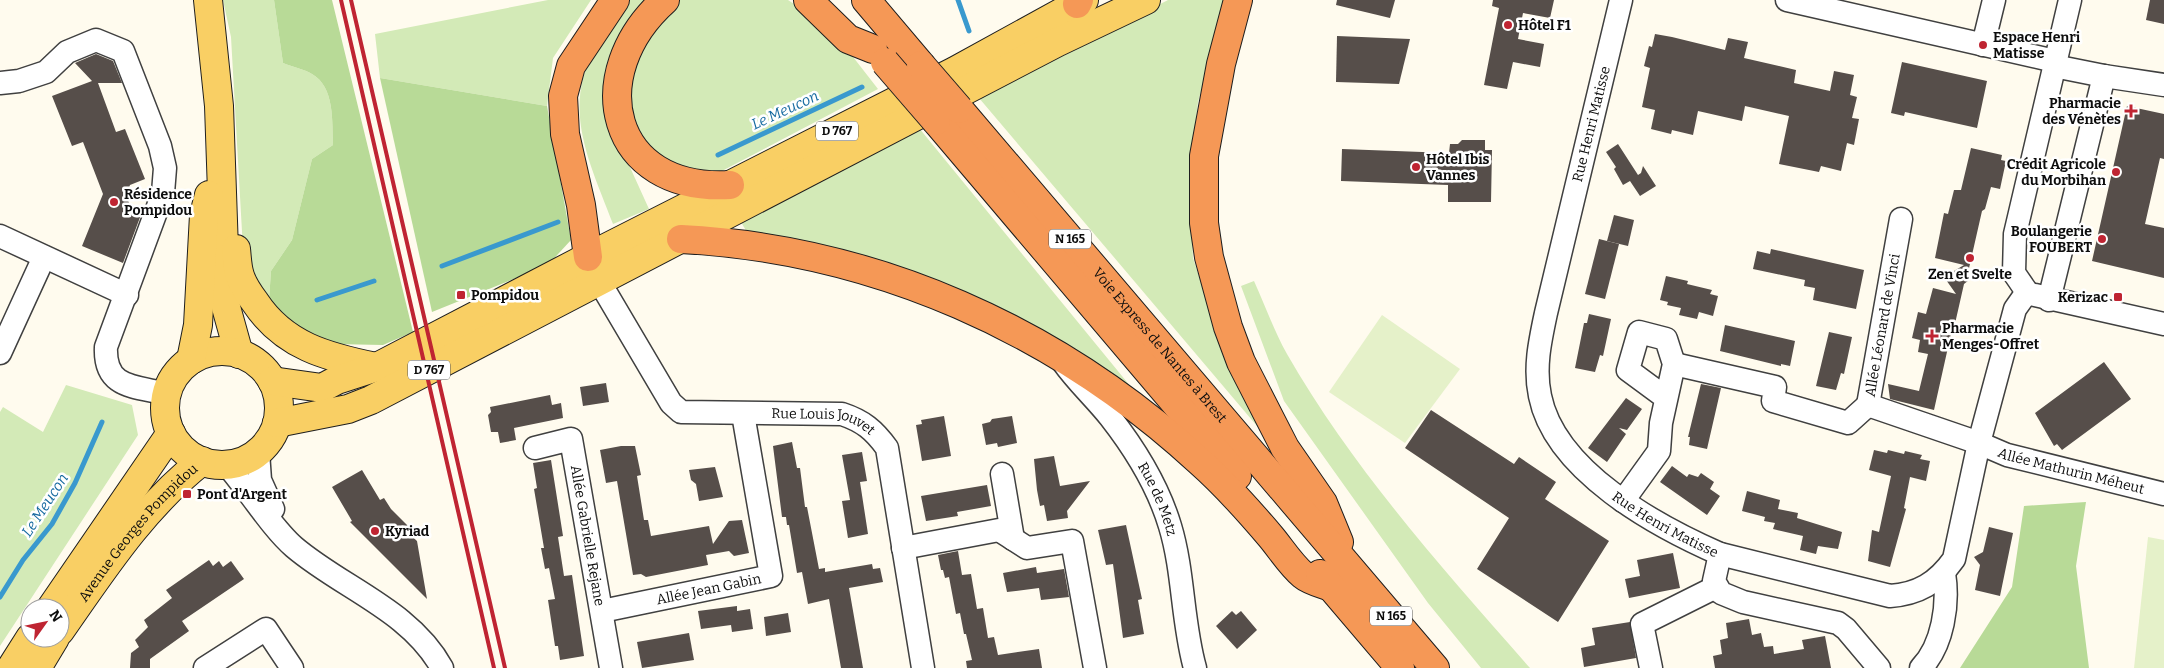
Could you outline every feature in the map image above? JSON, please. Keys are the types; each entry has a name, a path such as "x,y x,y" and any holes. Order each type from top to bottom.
{"highway":[{"path":"593,269 565,134 563,96 571,66 615,0"},
{"path":"665,0 639,26 624,56 616,94 618,114 632,147 659,172 705,186 730,185"},
{"path":"808,0 848,39 879,55"},
{"name":"Voie Express de Nantes à Brest","path":"831,0 879,55 947,115 1348,564 1435,668"},
{"name":"Voie Express de Nantes à Brest","path":"866,0 921,64 947,115 1331,587 1400,668"},
{"path":"1238,0 1221,64 1204,156 1204,223 1209,257 1228,327 1241,362 1285,448 1323,503 1348,564"},
{"path":"681,239 727,242 784,250 848,264 900,280 1006,327 1059,357 1119,396 1161,428 1228,490 1304,576 1331,587"}],"main road":[{"path":"208,0 218,96 226,307 239,354"},
{"name":"D 767","path":"272,381 293,377 321,377 337,380 377,368 593,269 681,239 1058,42 1123,0"},
{"path":"1058,42 1146,0"},
{"name":"D 767","path":"277,423 348,409 371,400 593,269 730,185 955,71 1080,1"},
{"path":"191,360 200,307 204,215 219,149"},
{"path":"219,149 240,276 265,317 276,328 310,348 336,358 377,368"},
{"path":"223,351 239,354 262,367 272,381 277,394 277,423 266,444 258,452 243,460 214,463 189,454 172,433 167,421 167,394 172,381 180,369 191,360 206,353 223,351"},
{"name":"Avenue Georges Pompidou","path":"57,598 172,433"},
{"name":"Avenue Georges Pompidou","path":"70,617 124,541 162,496 214,463"},
{"path":"11,668 24,648"},
{"path":"36,668 49,648"}],"street":[{"name":"Rue Henri Matisse","path":"1621,0 1546,313 1537,358 1540,396 1549,423 1562,447 1581,467 1623,500 1694,543 1720,554 1890,596 1909,594 1924,589 1944,573 1954,559 1980,443 2015,309 2027,292"},
{"path":"1787,0 1983,45 2104,76 2164,85"},
{"path":"1983,45 1994,0"},
{"path":"2070,0 2015,234 2014,273 2027,292 2049,300 2164,324"},
{"path":"0,84 19,81 46,72 67,52 96,40 123,51 160,146 165,168 163,193 127,295 106,347 105,363 112,376 121,382 167,394"},
{"path":"2049,300 2104,76"},
{"name":"Allée Léonard de Vinci","path":"1901,218 1868,405 1980,443"},
{"path":"0,236 127,295"},
{"path":"0,353 44,257"},
{"name":"Rue Louis Jouvet","path":"593,269 671,403 681,412 842,414 859,420 874,429 887,448 923,668"},
{"path":"1623,500 1659,451 1666,398 1674,364 1666,338 1640,332 1628,370 1666,398"},
{"name":"Rue de Metz","path":"1059,357 1076,381 1109,415 1132,446 1150,476 1170,525 1176,549 1195,668"},
{"path":"1674,364 1775,388 1773,401 1848,423 1868,405"},
{"name":"Allée Jean Gabin","path":"602,611 771,576 744,414"},
{"name":"Allée Gabrielle Rejane","path":"535,448 571,439 611,668"},
{"name":"Allée Mathurin Méheut","path":"1980,443 2007,455 2164,494"},
{"path":"258,452 260,480 268,500 306,557"},
{"path":"214,463 287,541 306,557 394,614 427,647 442,668"},
{"path":"1002,474 1013,539"},
{"path":"903,548 999,530 1027,548 1072,541 1096,668"},
{"path":"1720,554 1714,581 1716,587 1726,596 1743,602 1838,623 1846,629 1879,668"},
{"path":"1921,668 1935,650 1947,598 1944,573"},
{"path":"1651,668 1642,624 1716,587"},
{"path":"205,668 266,629 292,668"}],"green space":[{"path":"223,0 274,0 283,63 309,72 319,80 325,87 331,106 333,145 312,159 292,240 271,271 269,300 244,267 231,37"},
{"path":"274,0 332,0 413,332 383,345 333,344 309,336 286,322 269,300 271,271 292,240 312,159 333,145 331,106 325,87 312,74 283,63"},
{"path":"548,0 591,0 553,58 547,106 380,78 375,34"},
{"path":"629,0 788,0 818,20 850,53 878,89 720,172 698,174 624,154 649,209 613,224 588,158 580,114 580,93 585,70 596,48"},
{"path":"1168,0 1226,0 1198,102 1189,178 1193,258 1221,344 1268,439 979,98"},
{"path":"380,78 547,106 571,240 548,265 432,312"},
{"path":"919,128 1140,398 1053,345 748,234 738,217"},
{"path":"1254,281 1287,354 1341,438 1370,478 1432,555 1530,668 1481,668 1428,603 1284,401 1241,286"},
{"path":"1382,315 1460,369 1405,443 1329,392"},
{"path":"66,385 132,405 138,435 31,598 20,598 20,615 0,646 0,412 3,407 43,432"},
{"path":"2086,502 2076,566 2089,668 1960,668 2012,587 2024,506"},
{"path":"2148,537 2164,540 2164,668 2134,668"}],"building":[{"path":"1337,0 1395,0 1390,18 1336,5"},
{"path":"1493,0 1554,0 1550,18 1523,13 1518,39 1544,44 1540,67 1513,62 1507,89 1484,85 1499,8 1492,6"},
{"path":"2150,0 2164,0 2164,24 2146,20"},
{"path":"1655,34 1725,50 1728,38 1748,42 1744,58 1796,70 1794,83 1830,91 1834,71 1854,75 1850,95 1857,97 1852,118 1859,119 1854,145 1847,143 1841,171 1821,166 1819,172 1779,164 1789,116 1745,106 1742,121 1698,111 1693,135 1672,130 1671,134 1651,129 1655,110 1642,107 1650,68 1644,66 1649,46 1652,47"},
{"path":"1337,36 1410,39 1399,84 1336,82"},
{"path":"96,54 113,61 122,83 98,83 116,132 125,129 145,179 130,185 126,196 131,207 142,212 123,263 82,246 103,194 83,142 72,146 52,96 92,81 75,63"},
{"path":"1902,62 1987,81 1977,128 1905,112 1904,116 1891,113"},
{"path":"2127,106 2164,114 2164,159 2160,158 2145,224 2164,228 2164,278 2092,261"},
{"name":"Hôtel Ibis Vannes","path":"1462,140 1485,140 1485,150 1492,150 1491,202 1448,202 1448,185 1341,181 1342,149 1449,153 1450,144 1458,144"},
{"path":"1618,144 1638,175 1641,173 1643,166 1656,186 1640,196 1630,181 1623,185 1614,169 1616,167 1606,152"},
{"path":"1971,148 2002,155 2001,160 2006,161 2000,189 1991,187 1985,209 1982,211 1967,277 1969,280 1964,284 1954,328 1956,332 1951,334 1934,410 1890,399 1888,384 1919,391 1928,354 1918,352 1920,340 1912,338 1918,312 1926,314 1933,288 1956,294 1944,277 1964,265 1935,258 1944,213 1948,214 1954,190 1961,190"},
{"path":"1614,215 1634,220 1628,246 1607,241"},
{"path":"1599,239 1619,244 1605,299 1585,294"},
{"path":"1771,249 1864,270 1856,309 1813,300 1815,288 1804,286 1805,280 1753,269 1757,251 1770,254"},
{"path":"1666,276 1688,281 1687,284 1712,290 1710,294 1718,296 1713,316 1699,312 1697,319 1679,315 1681,308 1667,305 1668,302 1660,300"},
{"path":"1589,314 1611,319 1603,356 1600,355 1595,372 1575,368 1584,323 1587,323"},
{"path":"1725,325 1795,341 1790,366 1781,364 1781,366 1720,351"},
{"path":"1829,332 1852,337 1844,374 1841,373 1836,390 1816,386"},
{"path":"2104,362 2131,399 2062,450 2057,444 2054,446 2035,413"},
{"path":"606,383 609,402 583,406 580,387"},
{"path":"1701,384 1721,388 1707,449 1689,445 1690,437 1688,437"},
{"path":"550,395 552,405 561,403 563,418 514,428 516,440 500,443 498,432 491,432 488,415 491,412 490,407"},
{"path":"1626,398 1642,409 1627,430 1619,428 1626,434 1607,462 1588,448"},
{"path":"1431,410 1514,464 1519,457 1556,482 1545,499 1609,541 1558,622 1477,569 1509,518 1405,448"},
{"path":"944,416 951,456 922,461 916,425 922,424 921,420"},
{"path":"1012,416 1017,443 998,447 997,443 986,445 982,424 990,422 992,419"},
{"path":"792,442 797,468 800,468 805,507 807,507 819,569 825,568 825,572 872,564 873,569 880,568 883,582 849,588 863,668 841,668 829,599 808,604 802,572 797,573 789,525 787,525 786,517 782,517 773,446"},
{"path":"621,446 635,446 641,475 637,476 644,520 648,520 651,536 709,526 713,544 729,521 742,520 749,553 734,556 729,551 706,555 708,565 646,577 641,574 633,575 617,481 606,483 600,450"},
{"path":"1874,450 1887,453 1888,450 1904,454 1905,451 1922,455 1920,459 1930,461 1926,481 1910,477 1904,508 1906,509 1890,567 1868,561 1872,530 1879,532 1891,476 1869,470"},
{"path":"862,452 867,481 860,482 868,534 848,538 842,501 850,500 842,455"},
{"path":"1054,456 1060,486 1090,481 1067,511 1068,518 1047,521 1044,505 1040,506 1034,459"},
{"path":"551,460 563,536 558,537 564,576 572,575 584,656 560,660 558,646 555,646 548,600 555,599 549,568 545,569 541,548 544,548 534,489 537,488 533,463"},
{"path":"1672,466 1687,477 1689,474 1698,477 1701,473 1714,482 1710,489 1720,496 1707,515 1660,482"},
{"path":"715,467 723,497 699,501 696,484 691,480 689,470"},
{"path":"362,470 380,500 384,498 391,509 410,528 407,532 417,541 427,599 350,522 352,521 332,487"},
{"path":"987,485 991,506 957,512 958,516 926,521 921,496"},
{"path":"1747,491 1780,500 1778,509 1798,513 1797,518 1842,532 1838,549 1818,546 1816,554 1800,550 1803,536 1773,529 1775,523 1764,521 1765,517 1742,511"},
{"path":"1126,525 1142,599 1138,600 1144,634 1123,638 1113,564 1106,565 1098,530"},
{"path":"1989,527 2013,533 2000,596 1975,590 1980,565 1974,557 1983,552"},
{"path":"958,551 962,575 971,574 977,609 983,608 988,638 994,637 998,655 1039,649 1042,668 967,668 966,661 972,660 966,634 964,634 960,613 956,614 949,577 945,578 943,570 941,570 938,555"},
{"path":"1673,553 1680,588 1629,598 1625,579 1640,576 1637,560"},
{"path":"209,560 213,566 219,561 223,567 231,561 244,579 182,621 189,631 150,659 150,668 130,668 131,653 139,647 135,640 148,627 144,620 172,598 166,590"},
{"path":"1036,567 1037,573 1064,569 1069,597 1041,600 1039,588 1007,592 1003,573"},
{"path":"737,606 737,611 750,609 753,629 732,632 731,625 701,629 698,611"},
{"path":"1232,611 1236,615 1241,611 1257,630 1237,649 1216,626"},
{"path":"788,613 791,632 766,636 764,617"},
{"path":"1749,619 1752,635 1761,633 1764,647 1773,646 1774,654 1804,649 1802,640 1825,636 1831,668 1715,668 1713,656 1722,654 1720,640 1728,638 1726,623"},
{"path":"1630,622 1636,658 1584,667 1581,648 1595,645 1592,628"},
{"path":"689,633 694,660 642,668 637,642"}],"waterway":[{"name":"Le Meucon","path":"958,0 969,31"},
{"name":"Le Meucon","path":"718,155 862,87"},
{"name":"Le Meucon","path":"442,266 558,222"},
{"name":"Le Meucon","path":"317,300 374,281"},
{"name":"Le Meucon","path":"0,597 23,560 52,524 75,483 102,422"}],"railway":[{"path":"341,0 494,668"},
{"path":"351,0 505,668"}],"place":[{"name":"Hôtel F1","path":"1508,25"},
{"name":"Espace Henri Matisse","path":"1983,45"},
{"name":"Pharmacie des Vénètes","path":"2131,111"},
{"name":"Hôtel Ibis Vannes","path":"1416,167"},
{"name":"Crédit Agricole du Morbihan","path":"2116,172"},
{"name":"Résidence Pompidou","path":"114,202"},
{"name":"Boulangerie FOUBERT","path":"2102,239"},
{"name":"Zen et Svelte","path":"1970,258"},
{"name":"Pompidou","path":"461,295"},
{"name":"Kerizac","path":"2118,297"},
{"name":"Pharmacie Menges-Offret","path":"1932,336"},
{"name":"Pont d'Argent","path":"187,494"},
{"name":"Kyriad","path":"375,531"}]}
